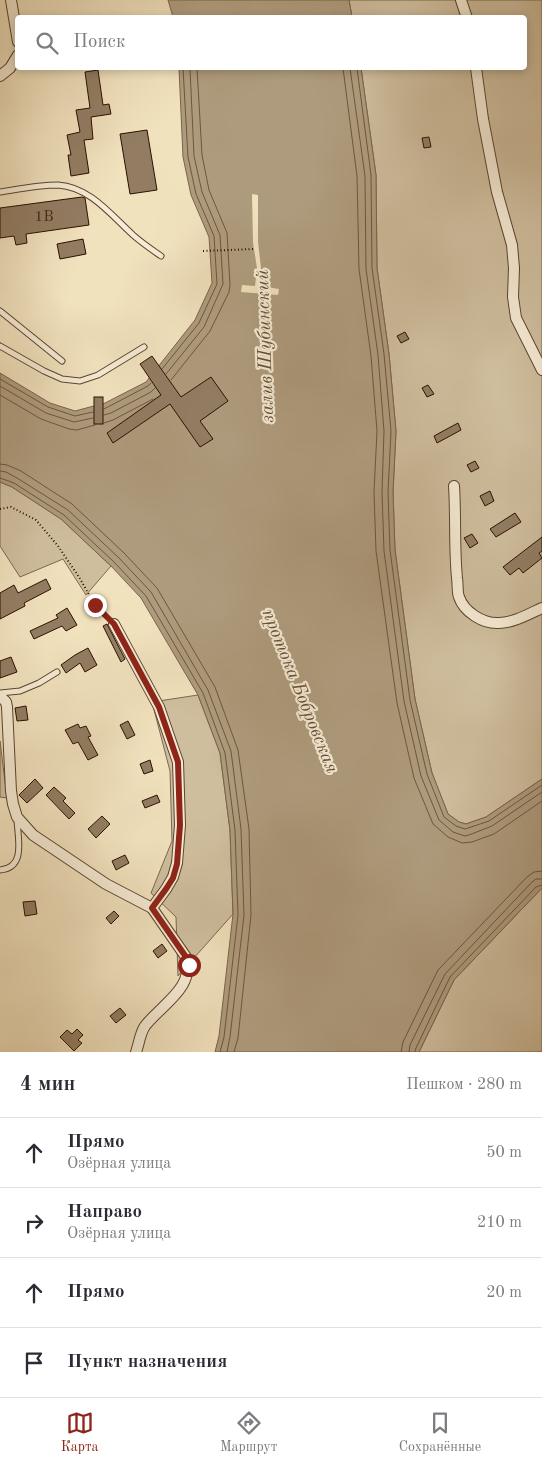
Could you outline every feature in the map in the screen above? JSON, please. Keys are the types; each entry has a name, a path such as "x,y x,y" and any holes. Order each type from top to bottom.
{"street":[{"path":"11,0 15,24"},
{"path":"461,0 466,15"},
{"path":"0,76 10,68 15,60"},
{"path":"476,70 483,119 497,192 512,245 514,268 513,297 516,318 542,370"},
{"path":"454,486 456,570 459,597 466,609 484,620 498,624 508,622 542,608"},
{"path":"114,624 159,707 178,762 180,825 177,864 173,878 152,908"},
{"path":"0,694 7,707 11,791 17,817 32,835 48,846 106,884 152,908 186,957 189,965 184,984 144,1028 136,1052"}],"lane":[{"path":"0,192 59,185 81,190 95,199 160,256"},
{"path":"0,311 62,360"},
{"path":"0,346 62,379 80,381 98,376 144,347"},
{"path":"0,694 20,691 39,683 57,672"},
{"path":"0,870 10,868 15,864 18,856 17,817"}],"path":[{"path":"203,252 254,248"},
{"path":"0,510 12,508 36,520 58,546 95,605 114,624"}],"shaded area":[{"path":"349,0 542,0 542,779 486,817 466,824 459,822 448,814 432,773 415,699 395,550 393,492 396,431 389,354 377,268 376,175 361,70 527,70 527,15 352,15"},
{"path":"0,482 12,487 61,519 111,566 86,595 63,559 20,577 0,546"},
{"path":"198,695 220,753 230,830 233,914 178,976 176,917 151,893 172,841 170,771 152,702"},
{"path":"0,741 7,798 0,797"},
{"path":"542,888 542,1052 419,1052 454,980"}],"water":[{"path":"168,0 349,0 352,15 172,15"},
{"path":"179,70 361,70 376,175 377,268 389,354 396,431 393,492 395,550 415,699 432,773 448,814 459,822 466,824 486,817 542,779 542,888 454,980 419,1052 215,1052 219,1036 233,914 230,830 220,753 198,695 141,598 111,566 61,519 12,487 0,482 0,373 50,403 75,411 105,403 146,382 195,320 212,283 209,237 191,195 183,157"}],"pier":[{"path":"252,194 258,195 260,286 279,289 278,295 241,292 242,285 255,286 257,268 253,243"}],"building":[{"path":"98,70 103,105 109,104 111,114 91,117 93,139 84,140 89,173 71,176 68,155 71,155 67,135 80,132 76,110 90,108 85,72"},
{"path":"147,130 157,190 130,194 120,134"},
{"path":"429,137 431,147 424,148 422,138"},
{"path":"85,198 89,225 26,234 27,243 16,245 14,236 0,238 0,208"},
{"path":"83,239 86,254 60,259 57,244"},
{"path":"405,332 409,339 401,343 397,336"},
{"path":"152,356 181,397 211,377 228,401 200,421 213,439 200,447 170,404 113,443 107,433 161,395 140,364"},
{"path":"428,385 434,394 427,397 422,388"},
{"path":"94,397 103,397 103,424 94,424"},
{"path":"458,423 461,430 437,443 434,436"},
{"path":"475,461 479,468 471,472 467,465"},
{"path":"490,491 494,501 485,506 480,496"},
{"path":"515,513 521,522 496,537 490,529"},
{"path":"472,534 478,543 470,548 464,538"},
{"path":"542,537 542,551 539,553 542,558 523,573 519,568 510,575 503,567"},
{"path":"46,579 51,589 24,603 25,606 0,619 0,593 14,585 18,593"},
{"path":"67,608 77,625 66,631 62,626 34,639 30,631 58,618 56,615"},
{"path":"107,624 125,659 121,662 103,626"},
{"path":"88,648 97,665 85,672 80,663 66,673 61,665"},
{"path":"11,657 17,672 0,678 0,661"},
{"path":"26,706 28,720 17,721 15,708"},
{"path":"128,721 135,735 127,739 120,725"},
{"path":"78,724 80,728 86,726 91,736 88,737 98,755 88,760 78,742 73,744 65,730"},
{"path":"150,760 153,771 144,774 140,764"},
{"path":"35,779 43,788 27,803 19,795"},
{"path":"54,787 66,798 63,801 75,813 69,819 46,795"},
{"path":"157,795 160,802 145,808 142,801"},
{"path":"102,816 110,824 96,838 88,829"},
{"path":"125,855 129,863 116,870 112,861"},
{"path":"35,901 37,914 25,916 23,902"},
{"path":"114,911 119,916 111,924 106,918"},
{"path":"162,944 167,951 158,958 153,951"},
{"path":"120,1008 126,1015 116,1023 110,1016"},
{"path":"77,1029 83,1035 78,1040 82,1043 74,1051 60,1037 67,1030 72,1034"}],"route":[{"path":"95,605 114,624 159,707 178,762 180,825 177,864 173,878 152,908 186,957 189,965"}],"water label":[{"name":"залив Шубинский","path":"266,346"},
{"name":"протока Бобровская","path":"299,691"}]}
